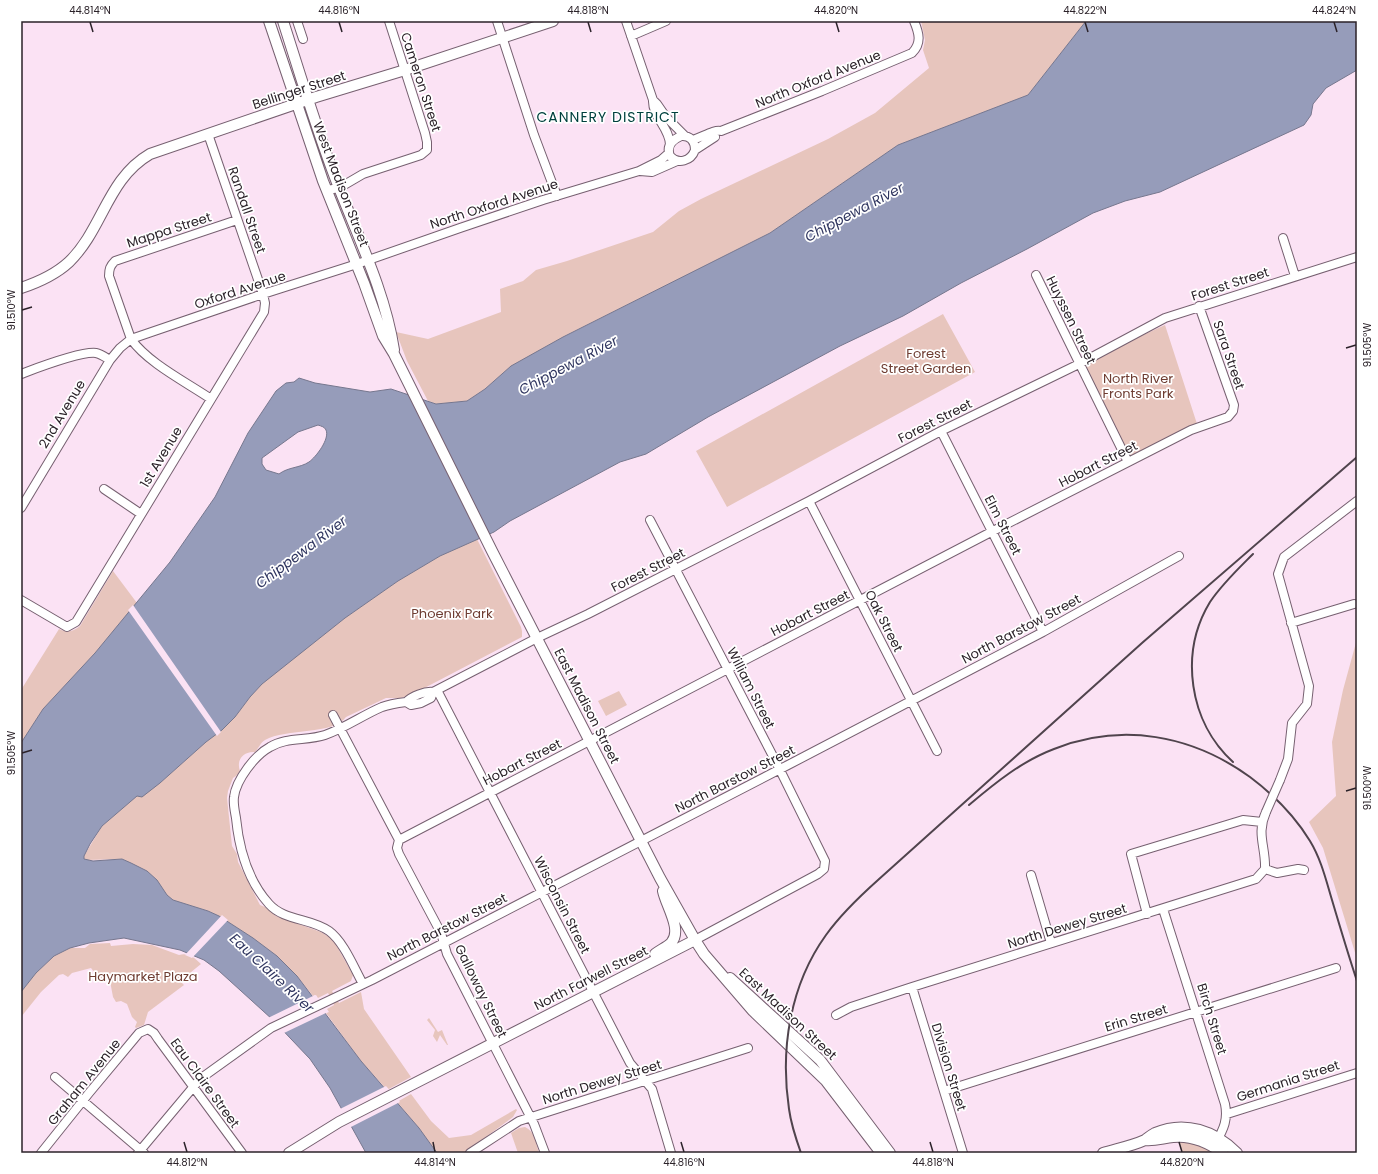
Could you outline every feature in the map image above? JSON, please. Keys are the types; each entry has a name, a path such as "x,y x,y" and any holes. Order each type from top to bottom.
{"main road":[{"name":"West Madison Street","path":"269,21 327,190 357,264 383,336 394,354 450,465"},
{"name":"West Madison Street","path":"283,21 322,145 354,223 387,315 394,354"},
{"name":"Bellinger Street","path":"21,288 47,278 59,270 76,253 90,234 116,187 136,164 147,156 308,99 405,70 553,21"},
{"name":"East Madison Street","path":"450,465 492,551 591,740 660,878 695,940 706,956 753,1012 826,1080 881,1153"},
{"path":"650,963 651,957 671,943 676,931 660,878"},
{"name":"North Farwell Street","path":"289,1153 339,1122 367,1107 695,940"},
{"name":"East Madison Street","path":"706,956 766,1009 820,1060 890,1153"},
{"path":"1103,1153 1145,1140 1152,1141 1183,1137 1216,1142 1237,1153"},
{"path":"1216,1142 1223,1153"}],"street":[{"path":"297,21 302,38"},
{"name":"Cameron Street","path":"339,188 363,174 421,155 427,150 428,142 389,21"},
{"path":"497,21 534,135 557,196"},
{"path":"626,21 653,100 666,117 685,136 692,140 695,150 686,161 677,161 672,159 669,149 668,134 652,106 653,100"},
{"path":"631,36 666,21"},
{"name":"North Oxford Avenue","path":"692,140 704,137 716,130 721,131 912,53 919,44 918,31 914,21"},
{"name":"North Oxford Avenue","path":"695,150 706,141 719,135 721,131"},
{"name":"Randall Street","path":"208,134 263,294"},
{"path":"669,149 676,138 685,136"},
{"name":"North Oxford Avenue","path":"357,264 557,196 639,171 661,160 669,149"},
{"name":"North Oxford Avenue","path":"639,171 652,172 677,161"},
{"path":"327,190 339,188"},
{"name":"Mappa Street","path":"131,339 109,276 110,266 115,261 237,220"},
{"path":"1283,238 1295,276"},
{"name":"Forest Street","path":"362,984 342,946 333,934 315,925 277,912 262,896 249,871 240,849 234,798 238,784 251,764 265,749 277,743 314,738 340,729 383,706 406,702 410,705 421,703 431,698 435,691 809,501 941,430 1079,364 1164,318 1357,257"},
{"name":"Oxford Avenue","path":"131,339 357,264"},
{"name":"Huyssen Street","path":"1036,275 1128,462"},
{"name":"1st Avenue","path":"21,600 67,627 76,622 264,312 265,303 263,294"},
{"name":"Sara Street","path":"1200,306 1234,405 1233,411"},
{"path":"131,339 139,350 147,357 211,399"},
{"name":"2nd Avenue","path":"21,508 110,360 120,348 131,339"},
{"path":"21,374 88,353 98,353 110,360"},
{"name":"Hobart Street","path":"399,840 993,531 1191,430 1228,417 1233,411"},
{"name":"Elm Street","path":"941,430 1043,632"},
{"path":"104,489 141,514"},
{"name":"Oak Street","path":"809,501 937,751"},
{"path":"1304,870 1298,869 1277,873 1265,869 1266,858 1261,836 1262,822 1288,759 1292,723 1307,704 1309,686 1278,574 1284,557 1357,501"},
{"name":"William Street","path":"650,520 728,669 825,861 824,869"},
{"name":"North Barstow Street","path":"141,1152 200,1079 271,1028 362,984 779,770 1043,632 1179,556"},
{"path":"1291,623 1354,604"},
{"name":"Wisconsin Street","path":"435,691 490,792 630,1063 652,1089 672,1153"},
{"path":"333,715 399,840"},
{"path":"1147,914 1131,854 1243,820 1262,822"},
{"name":"Galloway Street","path":"399,840 397,848 399,854 441,933 447,954 530,1116 546,1153"},
{"name":"North Farwell Street","path":"695,940 818,874 824,869"},
{"name":"North Dewey Street","path":"836,1015 850,1007 1051,942 1164,909 1256,879 1265,869"},
{"path":"1031,875 1051,942"},
{"name":"Birch Street","path":"1164,909 1227,1114"},
{"name":"Erin Street","path":"944,1091 1336,968"},
{"name":"Division Street","path":"912,987 963,1153"},
{"name":"Eau Claire Street","path":"148,1030 154,1033 242,1153"},
{"name":"Graham Avenue","path":"41,1153 139,1033 148,1030"},
{"name":"North Dewey Street","path":"470,1153 507,1128 530,1116 748,1048"},
{"name":"Germania Street","path":"1227,1114 1357,1073"},
{"path":"55,1077 141,1152"},
{"path":"1216,1142 1224,1126 1227,1114"}],"green space":[{"path":"921,21 1086,21 1028,95 898,145 770,233 563,337 511,367 485,389 467,401 436,404 428,401 407,361 396,332 428,339 501,312 500,289 523,281 536,270 653,232 679,211 701,199 828,139 875,113 929,68 923,50 925,40"},
{"name":"Forest Street Garden","path":"943,314 975,372 727,507 696,451"},
{"name":"North River Fronts Park","path":"1165,325 1198,427 1128,462 1079,364"},
{"name":"Phoenix Park","path":"477,539 521,627 522,637 411,695 400,698 386,698 346,717 340,723 331,726 321,729 274,736 265,740 255,752 247,753 242,757 239,763 240,771 233,778 228,791 227,798 232,846 237,854 238,862 260,905 276,916 321,932 335,943 353,975 351,981 332,991 339,1003 361,992 364,1009 411,1077 387,1090 361,1061 326,1013 329,1012 327,1009 334,1005 328,993 318,998 316,995 313,996 297,976 277,956 219,916 173,900 167,895 157,880 147,871 122,859 87,860 84,859 84,856 102,826 137,796 160,783 206,742 222,730 235,717 250,697 273,674 345,618 398,581 440,556"},
{"path":"113,571 137,603 95,653 43,709 21,743 21,690 59,629 70,631 75,630 80,626"},
{"path":"1357,639 1357,959 1323,848 1309,822 1336,796 1332,742 1343,690"},
{"path":"619,691 627,705 606,716 598,701"},
{"name":"Haymarket Plaza","path":"110,943 111,946 133,944 152,945 179,955 188,955 201,964 180,981 184,985 148,1012 144,1025 136,1028 137,1022 132,1017 127,1004 121,1001 116,1002 113,997 110,981 105,979 101,981 91,968 72,973 68,977 63,974 59,975 41,992 21,1017 21,992 36,973 54,956 70,948 85,948 90,944"},
{"path":"429,1018 438,1032 442,1030 448,1045 440,1035 437,1042 433,1036 435,1030 427,1020"},
{"path":"411,1094 431,1121 449,1138 471,1135 516,1109 517,1110 513,1117 464,1153 437,1153 419,1128 397,1102"},
{"path":"525,1127 531,1131 539,1153 518,1153 511,1133 519,1128"},
{"path":"1178,1140 1194,1142 1218,1153 1182,1153"}],"water":[{"path":"1086,21 1357,21 1357,70 1326,88 1313,104 1311,115 1304,125 1160,192 1125,201 1093,213 961,283 903,316 840,346 708,417 646,454 620,462 510,521 494,532 440,556 398,581 345,618 262,684 235,717 222,730 206,742 160,783 142,797 137,796 102,826 90,844 84,859 93,861 122,859 147,871 157,880 167,895 173,900 219,916 277,956 297,976 361,1061 419,1128 437,1153 366,1153 330,1088 310,1059 273,1020 219,971 204,960 180,950 124,938 89,943 70,948 54,956 36,973 21,992 21,743 43,709 95,653 170,562 215,497 248,433 276,391 286,383 294,382 299,378 315,383 370,392 391,389 436,404 467,401 485,389 511,366 563,337 770,233 898,145 1028,95","holes":["318,425 323,427 327,434 319,452 309,462 279,474 266,470 262,464 262,458 298,432"]}],"pier":[{"path":"133,605 221,732 217,736 128,610"},
{"path":"222,915 228,920 192,958 185,955"},
{"path":"315,995 328,1012 284,1033 268,1018"},
{"path":"386,1086 400,1102 349,1128 340,1109"}],"railway":[{"path":"801,1153 792,1126 789,1109 786,1064 787,1041 796,996 804,975 814,954 832,927 850,906 871,886 1142,643 1357,457"},
{"path":"1233,762 1218,746 1206,727 1198,707 1193,686 1192,664 1194,643 1200,622 1210,602 1225,583 1253,554"},
{"path":"969,805 1020,766 1042,754 1080,741 1105,736 1131,735 1156,737 1204,751 1228,763 1259,784 1283,806 1310,841 1323,870 1357,981"}],"district":[{"name":"CANNERY DISTRICT","path":"608,117"}],"water label":[{"name":"Chippewa River","path":"854,212"},
{"name":"Chippewa River","path":"568,365"},
{"name":"Chippewa River","path":"301,552"},
{"name":"Eau Claire River","path":"272,973"}]}
